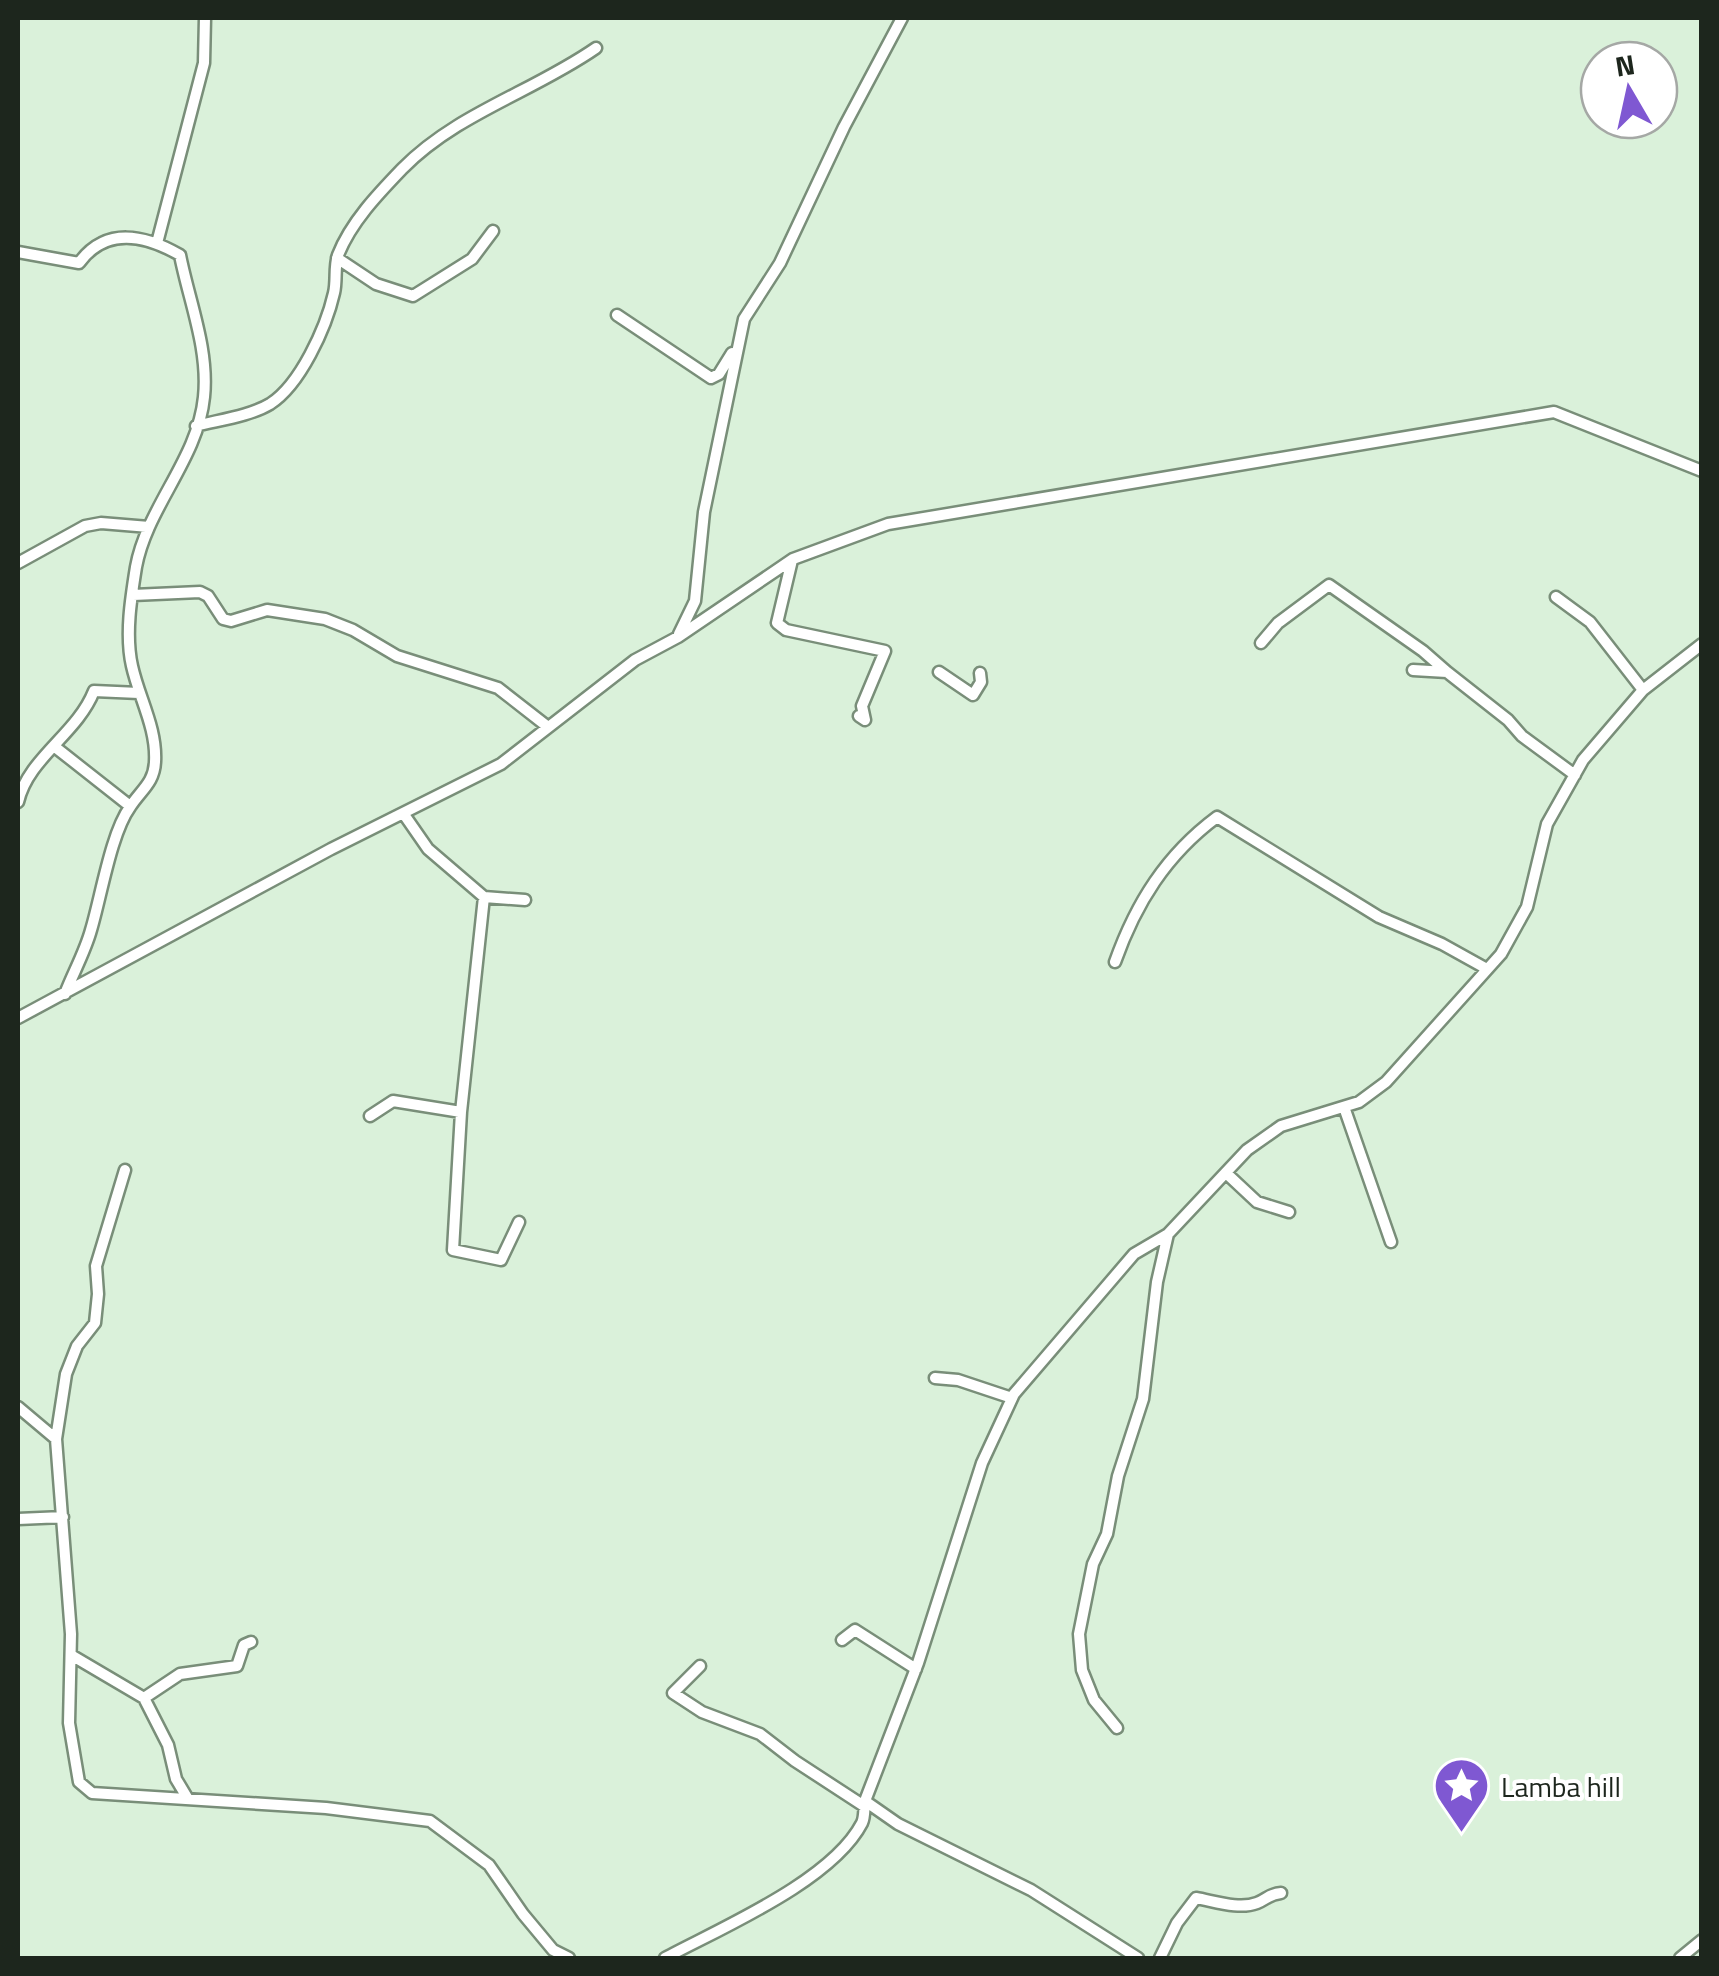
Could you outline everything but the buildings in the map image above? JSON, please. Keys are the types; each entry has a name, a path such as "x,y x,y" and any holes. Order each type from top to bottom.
{"street":[{"path":"157,243 204,63 205,18"},
{"path":"618,315 711,378 719,374 730,360 744,318 780,263 844,127 902,18"},
{"path":"196,426 267,406 287,390 306,362 330,307 337,258 354,226 374,199 429,144 500,99 534,86 596,48"},
{"path":"337,258 376,284 412,296 472,259 492,231"},
{"path":"18,252 79,263 95,243 128,237 157,243 180,254 202,350 204,397 174,480 149,527 137,564 129,626 130,661 148,714 155,764 152,781 130,806 116,841 90,936 64,995"},
{"path":"678,637 695,601 704,512 744,318"},
{"path":"18,1018 501,764 636,660 678,637 792,559 888,524 1554,412 1702,472"},
{"path":"18,562 85,526 101,523 149,527"},
{"path":"792,559 777,623 786,630 884,651 862,706 865,720 859,716"},
{"path":"1261,643 1278,623 1329,585 1423,651 1508,720 1522,736 1575,775"},
{"path":"133,595 200,592 208,596 224,620 231,621 267,610 325,619 353,630 397,656 498,688 548,727"},
{"path":"1556,597 1590,622 1644,690"},
{"path":"665,1958 754,1912 830,1863 864,1821 864,1803 916,1668 982,1463 1012,1398 1134,1254 1168,1234 1247,1150 1281,1126 1360,1102 1386,1082 1501,954 1527,907 1547,824 1583,760 1644,690 1702,644"},
{"path":"1413,670 1447,672"},
{"path":"939,672 973,695 981,682 980,673"},
{"path":"18,802 21,786 71,730 94,692 139,694"},
{"path":"55,746 130,806"},
{"path":"403,813 428,849 484,897 524,900"},
{"path":"1115,962 1128,925 1160,872 1192,836 1217,818 1379,917 1442,944 1487,969"},
{"path":"484,897 461,1112 453,1250 501,1260 519,1222"},
{"path":"370,1116 393,1102 461,1112"},
{"path":"1344,1107 1392,1242"},
{"path":"125,1170 96,1266 95,1324 77,1346 66,1374 56,1439 70,1655 69,1723 79,1782 92,1793 326,1808 430,1821 490,1864 553,1950 569,1958"},
{"path":"1226,1173 1257,1202 1289,1212"},
{"path":"1117,1728 1094,1700 1082,1670 1079,1634 1093,1564 1107,1534 1118,1476 1143,1399 1157,1282 1168,1234"},
{"path":"935,1378 958,1380 1012,1398"},
{"path":"18,1407 56,1439"},
{"path":"18,1519 63,1517"},
{"path":"842,1640 855,1630 916,1668"},
{"path":"144,1698 180,1674 237,1666 244,1644 252,1642"},
{"path":"70,1655 144,1698 168,1744 176,1779 188,1799"},
{"path":"700,1666 673,1693 702,1712 760,1734 795,1761 898,1824 1031,1890 1138,1958"},
{"path":"1160,1958 1177,1923 1196,1898 1258,1903 1268,1894 1281,1893"},
{"path":"1680,1958 1702,1940"}],"place":[{"name":"Lamba hill","path":"1462,1835"}]}
